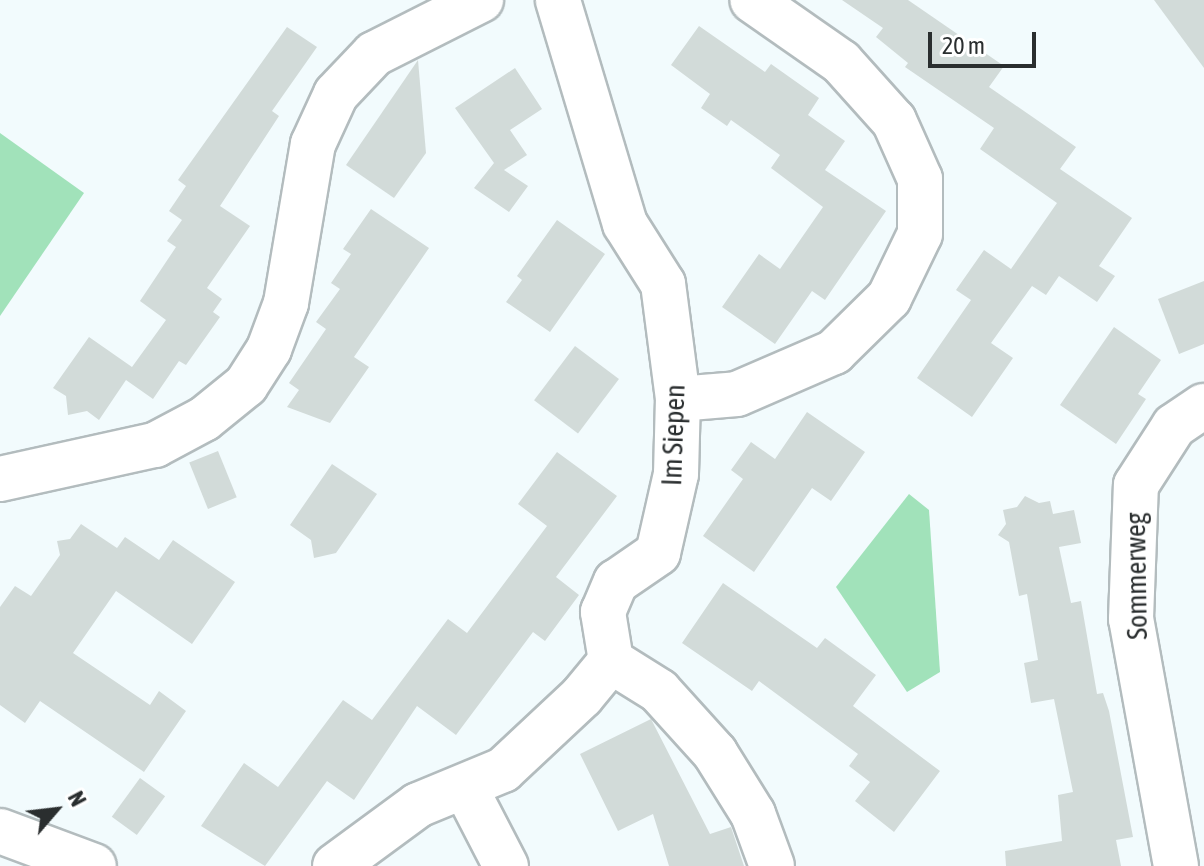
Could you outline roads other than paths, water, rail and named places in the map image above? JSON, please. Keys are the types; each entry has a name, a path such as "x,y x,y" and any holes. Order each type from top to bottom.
{"street":[{"path":"0,479 155,445 204,419 246,385 269,349 286,303 313,144 336,94 374,54 481,0"},
{"name":"Im Siepen","path":"558,0 625,224 663,284 678,399 676,474 658,553 616,582 603,612 611,661"},
{"path":"678,399 737,394 834,352 889,298 920,234 920,179 894,121 841,62 752,0"},
{"name":"Sommerweg","path":"1176,866 1131,619 1136,485 1174,426 1204,406"},
{"path":"335,866 418,805 503,770 582,696 611,661 659,691 715,753 753,814 772,866"},
{"path":"465,787 506,866"},
{"path":"0,831 94,866"}]}
